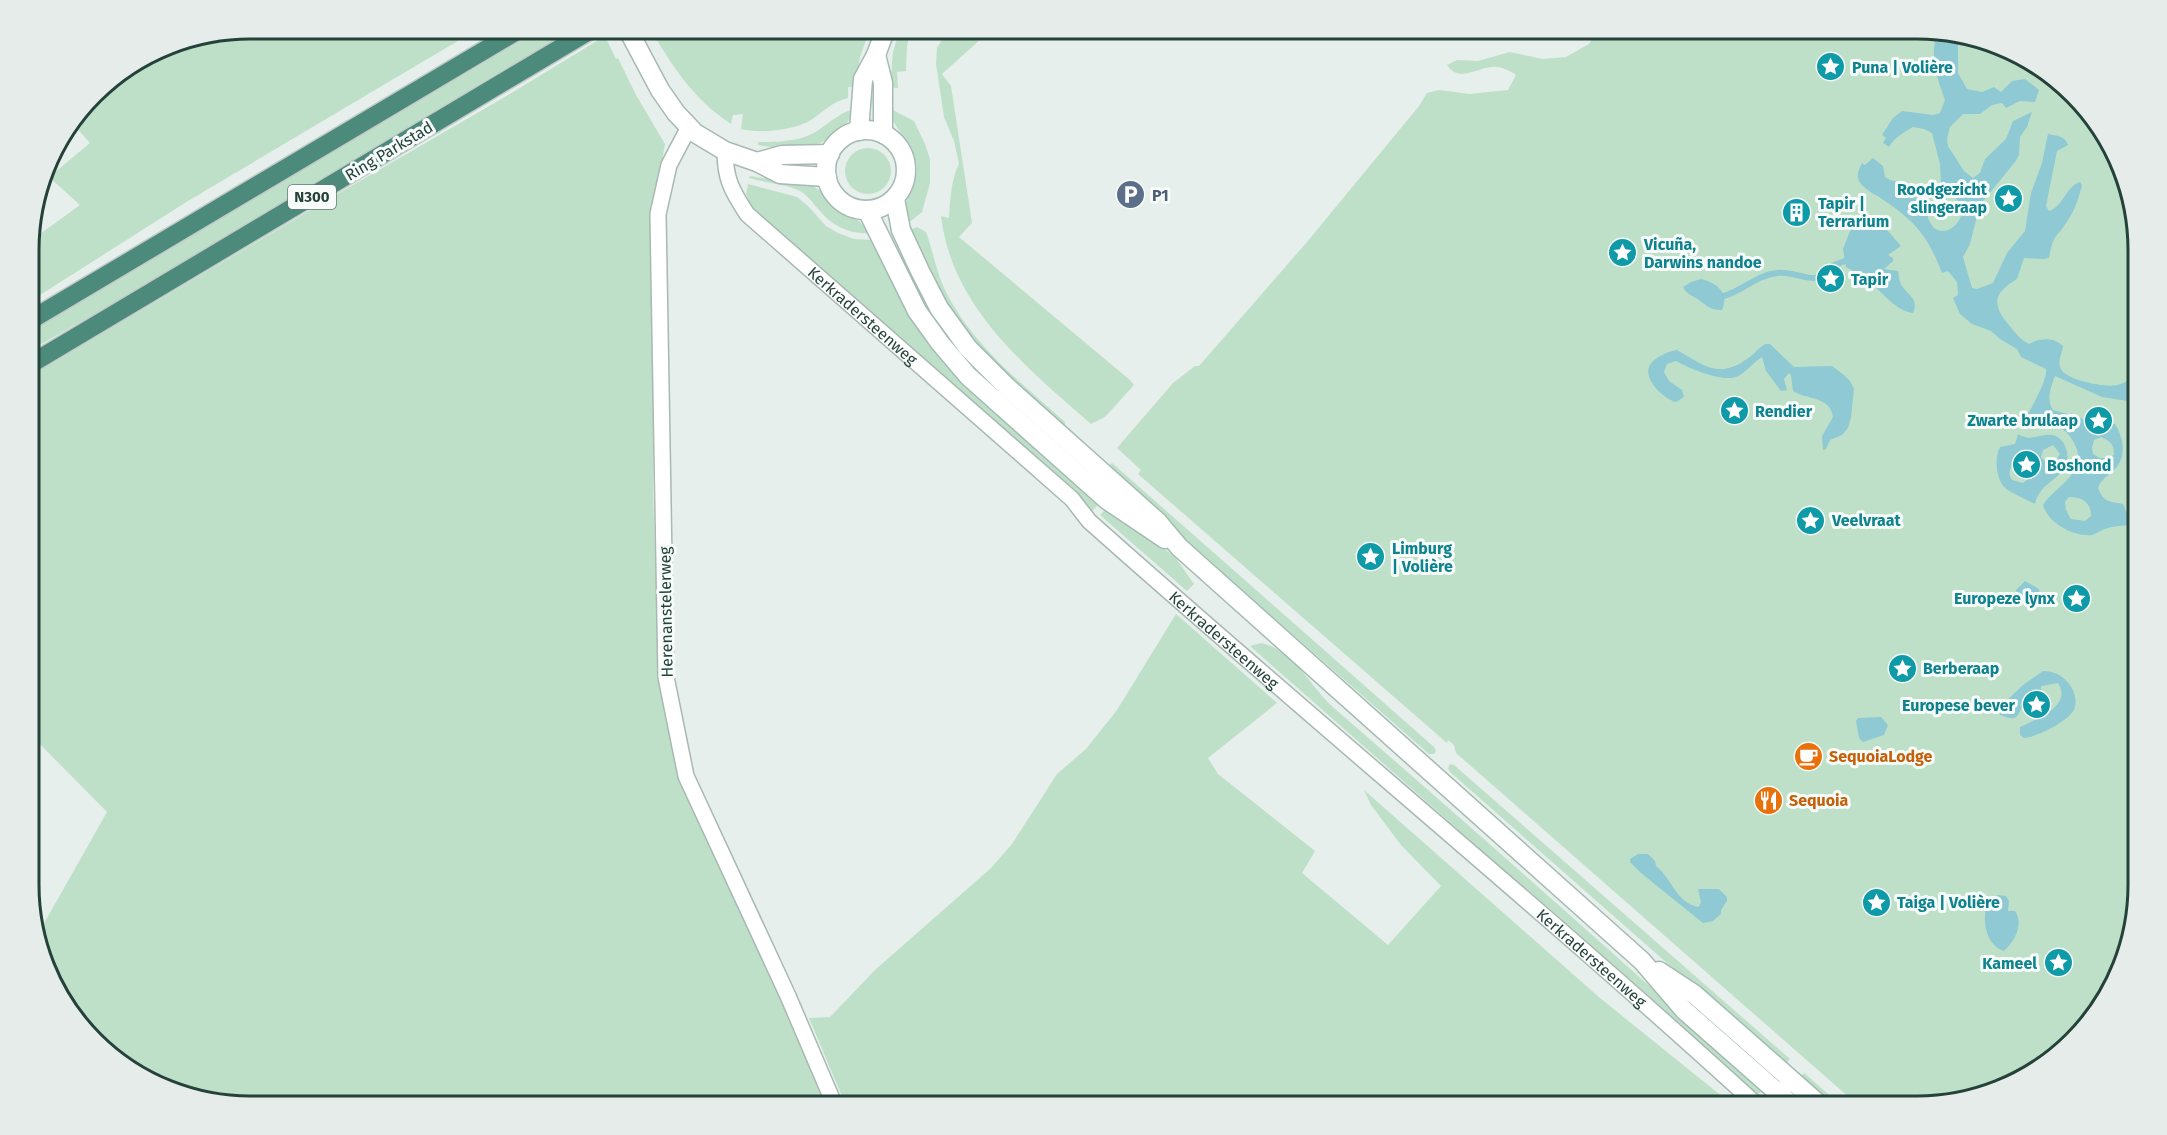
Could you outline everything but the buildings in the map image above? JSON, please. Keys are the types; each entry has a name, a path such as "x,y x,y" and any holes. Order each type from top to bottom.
{"highway":[{"name":"N300","path":"39,315 503,39"},
{"name":"Ring Parkstad","path":"39,359 576,39"}],"main road":[{"path":"632,39 660,90 695,133 725,151 757,162 780,174 827,177"},
{"path":"860,131 863,79 882,39"},
{"path":"876,55 883,83 883,134"},
{"path":"872,130 883,134 898,146 906,163 905,182 895,199 882,207 867,210 849,206 838,199 831,189 827,177 830,154 842,139 860,131 872,130"},
{"path":"757,162 782,155 830,154"},
{"name":"Kerkradersteenweg","path":"895,199 901,230 939,308 968,348 1006,387 1158,522 1179,547 1642,961 1684,1010 1774,1096"},
{"name":"Kerkradersteenweg","path":"867,210 917,311 939,343 968,376 1107,500 1179,547"},
{"name":"Kerkradersteenweg","path":"1642,961 1694,994 1810,1096"}],"street":[{"name":"Herenanstelerweg","path":"689,127 669,165 658,214 666,677 686,777 788,996 831,1096"},
{"name":"Kerkradersteenweg","path":"725,151 725,172 734,194 747,214 1072,499 1089,521 1223,641 1587,953 1747,1096"},
{"name":"Kerkradersteenweg","path":"1783,1096 1792,1080"}],"green space":[{"path":"237,39 461,39 188,201 39,296 39,234 80,205 51,179 54,173 90,143 78,129 91,111 111,91 145,67 196,46"},
{"path":"524,39 556,39 39,345 39,325"},
{"path":"600,39 606,39 665,144 654,231 653,495 658,630 671,727 827,1096 237,1096 209,1092 182,1085 157,1074 111,1044 91,1024 75,1002 50,953 43,925 107,812 39,743 39,371"},
{"path":"656,39 866,39 860,57 855,87 848,87 848,98 833,104 811,120 787,129 757,131 741,129 743,114 733,115 731,124 697,96"},
{"path":"897,39 909,39 906,71 897,72 898,88 890,87 893,52"},
{"path":"942,39 981,39 942,74 951,86 972,223 959,237 1134,385 1105,417 1091,424 1042,380 996,333 976,307 960,279 948,249 941,216 949,218 950,197 959,164 954,141 944,117 936,64 937,48"},
{"path":"1592,39 1930,39 1971,46 2022,67 2056,91 2076,111 2092,133 2117,182 2128,237 2128,898 2124,926 2117,953 2106,978 2076,1024 2056,1044 2034,1060 1985,1085 1930,1096 1848,1096 1456,753 1454,745 1448,740 1447,743 1138,474 1141,470 1117,448 1173,383 1195,366 1199,366 1206,358 1307,242 1419,106 1427,93 1439,90 1470,94 1508,90 1516,75 1495,67 1462,74 1447,65 1457,60 1478,61 1510,52 1543,59 1566,57 1589,44"},
{"path":"889,108 914,121 930,159 930,183 922,212 907,224 906,204 917,169 911,149 894,123"},
{"path":"853,109 843,127 829,139 820,143 800,148 758,145 758,142 806,137 839,115"},
{"path":"868,148 884,155 891,171 884,187 868,194 852,187 845,171 852,155"},
{"path":"750,176 813,186 836,207 859,221 870,233 856,233 836,225 800,191 749,178"},
{"path":"748,184 797,197 826,226 838,233 854,239 874,240 910,312 1101,501 1090,514 915,353 752,208 746,194"},
{"path":"917,227 926,232 941,281 964,322 995,358 1065,422 1065,425 987,360 945,305 910,230"},
{"path":"1112,463 1434,747 1436,751 1434,754 1429,754 1118,481 1110,464"},
{"path":"1108,507 1175,557 1194,584 1187,591 1100,515"},
{"path":"1176,614 1277,703 1208,758 1218,774 1315,851 1302,873 1388,945 1441,886 1401,845 1371,805 1364,790 1600,998 1722,1096 842,1096 809,1018 830,1017 875,970 991,868 1012,844 1057,774 1086,749 1117,710"},
{"path":"1261,643 1273,647 1293,661 1334,708 1763,1088 1760,1093 1752,1094 1503,869 1250,646"},
{"path":"1450,764 1454,765 1790,1059 1784,1066 1450,772 1448,768"},
{"path":"1804,1073 1830,1096 1819,1096 1799,1079"}],"water":[{"path":"1935,41 1958,43 1958,73 1967,89 1982,92 1994,87 2001,92 2012,81 2025,79 2039,90 2035,102 2020,101 2006,108 2002,103 1992,105 1980,114 1963,114 1950,127 1948,146 1964,171 1973,178 1980,173 1985,159 2006,139 2013,121 2032,112 2027,127 2020,137 2019,155 1984,200 1978,212 1970,244 1963,257 1972,288 1977,289 1993,283 2007,253 2025,231 2031,193 2042,163 2048,134 2067,142 2068,145 2057,151 2046,206 2049,211 2054,209 2071,188 2080,182 2082,185 2075,208 2054,239 2049,258 2024,258 2017,279 2000,294 1997,304 2008,324 2029,344 2047,339 2063,346 2060,366 2070,377 2112,386 2128,380 2128,401 2102,397 2055,376 2050,397 2053,410 2096,424 2115,424 2123,448 2121,460 2098,488 2105,499 2123,504 2128,516 2128,525 2111,527 2092,535 2085,535 2062,528 2050,518 2043,505 2075,470 2078,453 2070,436 2060,428 2049,426 2029,428 2021,425 2041,389 2046,369 2021,357 2017,349 1991,331 1972,324 1960,314 1953,298 1958,295 1957,282 1948,271 1942,273 1932,250 1920,232 1905,216 1867,190 1858,179 1862,163 1865,165 1873,158 1883,166 1885,177 1899,182 1925,203 1929,220 1934,228 1946,231 1957,224 1961,212 1960,205 1941,183 1940,164 1932,133 1913,127 1896,138 1889,147 1883,143 1886,138 1882,135 1893,118 1902,111 1933,115 1940,113 1945,100 1935,64","holes":["2101,437 2109,442 2114,451 2111,458 2100,458 2093,454 2094,440","2069,497 2085,501 2091,511 2091,516 2085,521 2071,519 2066,510 2065,502"]},
{"path":"1882,224 1901,246 1888,255 1893,258 1893,261 1884,269 1898,271 1901,284 1914,301 1913,313 1894,304 1867,280 1846,267 1843,249 1852,226 1856,225 1867,230"},
{"path":"1701,279 1717,286 1723,294 1722,310 1709,307 1683,287"},
{"path":"1765,344 1770,344 1794,367 1832,366 1850,381 1854,389 1848,428 1842,435 1830,440 1826,449 1823,450 1822,436 1833,417 1831,410 1823,402 1793,391 1789,373 1784,379 1787,390 1781,391 1766,371 1762,357 1734,378 1717,377 1676,361 1667,364 1664,372 1669,381 1682,390 1684,397 1676,402 1661,393 1649,378 1649,367 1654,361 1661,355 1677,350 1702,365 1719,369 1737,365"},
{"path":"2018,434 2029,438 2052,435 2061,440 2068,455 2067,466 2044,487 2035,504 2005,488 2000,479 1997,468 1998,451 2000,447 2015,444","holes":["2053,445 2060,454 2055,462 2047,464 2041,457 2043,450","2028,456 2036,464 2033,475 2023,483 2012,480 2011,468 2016,462"]},
{"path":"2025,581 2039,589 2041,601 2034,606 2019,603 2016,590"},
{"path":"2043,671 2050,671 2067,682 2074,693 2075,707 2068,717 2053,727 2037,735 2024,738 2020,735 2020,727 2043,716 2057,705 2061,698 2058,683 2041,686 2040,698 2025,702 2015,718 2000,715 1999,708 2023,685"},
{"path":"1881,717 1888,725 1884,735 1863,742 1859,738 1856,721 1858,718"},
{"path":"1638,854 1648,854 1680,896 1691,905 1699,907 1701,902 1698,889 1719,889 1727,897 1721,914 1713,921 1703,923 1630,862 1630,859"},
{"path":"1998,895 2006,896 2009,901 2008,911 2015,911 2019,921 2015,937 2004,951 1992,943 1985,921 1989,899"}],"waterway":[{"path":"1724,296 1770,274 1782,273 1816,278 1834,265 1845,261"}],"place":[{"name":"Puna | Volière","path":"1831,67"},
{"name":"P1","path":"1131,195"},
{"name":"Roodgezicht slingeraap","path":"2008,198"},
{"name":"Tapir | Terrarium","path":"1797,212"},
{"name":"Vicuña, Darwins nandoe","path":"1623,253"},
{"name":"Tapir","path":"1830,279"},
{"name":"Rendier","path":"1734,411"},
{"name":"Zwarte brulaap","path":"2099,420"},
{"name":"Boshond","path":"2026,465"},
{"name":"Veelvraat","path":"1811,520"},
{"name":"Limburg | Volière","path":"1371,557"},
{"name":"Europeze lynx","path":"2076,598"},
{"name":"Berberaap","path":"1902,668"},
{"name":"Europese bever","path":"2036,705"},
{"name":"SequoiaLodge","path":"1808,756"},
{"name":"Sequoia","path":"1768,800"},
{"name":"Taiga | Volière","path":"1876,902"},
{"name":"Kameel","path":"2058,963"}]}
